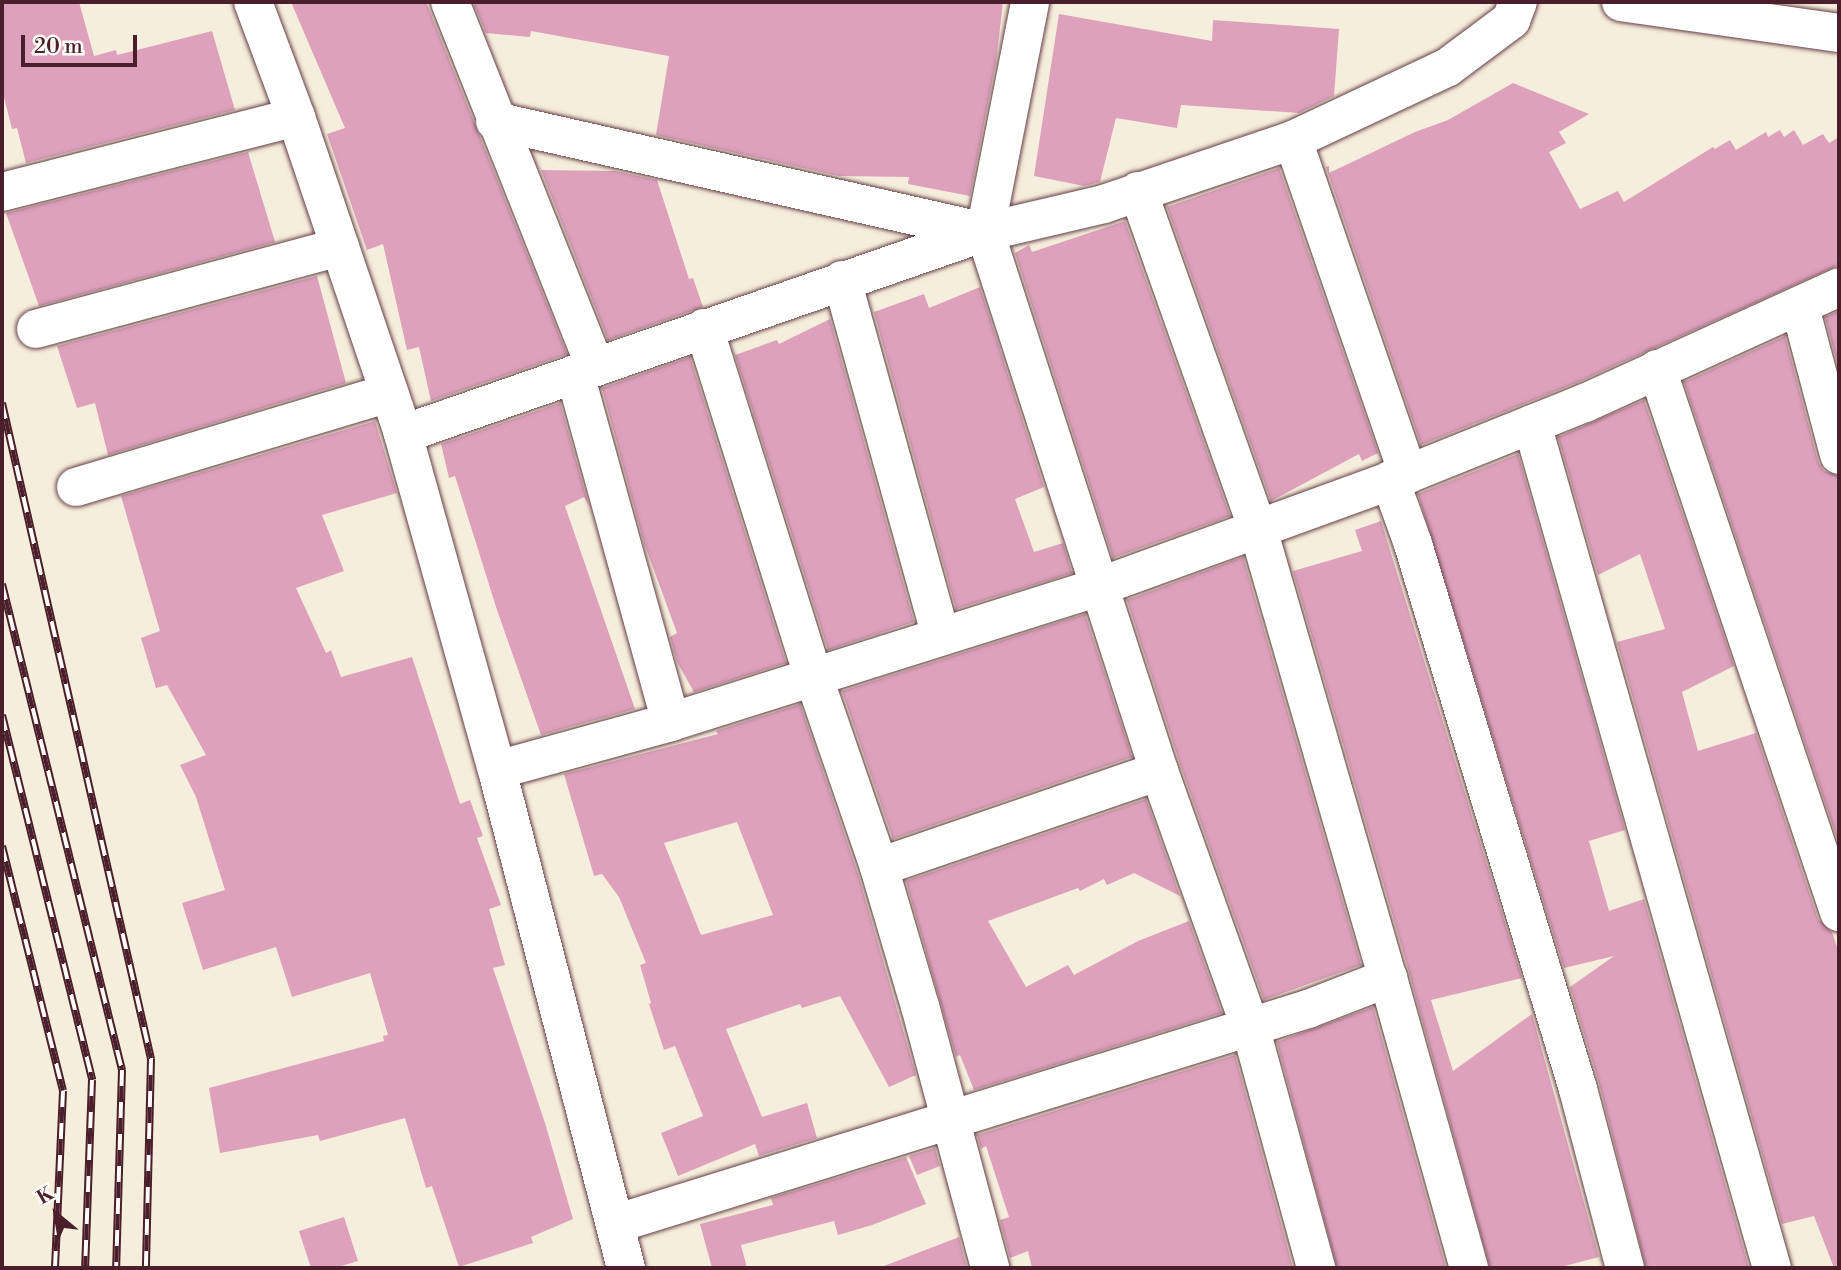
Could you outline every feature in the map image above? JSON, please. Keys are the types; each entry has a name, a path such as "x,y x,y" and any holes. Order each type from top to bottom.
{"street":[{"path":"253,2 296,117 403,434 497,769 626,1268"},
{"path":"450,2 585,370 671,722"},
{"path":"1030,2 985,232 1159,771 1250,1026 1316,1268"},
{"path":"403,434 985,232 1104,204 1293,140 1447,67 1511,20 1518,2"},
{"path":"1621,2 1735,10 1839,33"},
{"path":"2,192 296,117"},
{"path":"495,121 985,232"},
{"path":"1293,140 1399,477 1413,544 1578,1089 1625,1268"},
{"path":"1138,191 1258,529 1469,1268"},
{"path":"36,329 340,247"},
{"path":"842,280 941,637"},
{"path":"497,769 671,722 1098,587 1399,477 1532,424 1800,307 1839,287"},
{"path":"1800,307 1839,455"},
{"path":"704,328 814,678 879,867 990,1268"},
{"path":"1657,369 1839,912"},
{"path":"76,487 389,393"},
{"path":"1532,424 1772,1268"},
{"path":"879,867 1159,771"},
{"path":"615,1224 1308,1009 1388,978"}],"building":[{"path":"2,2 79,2 94,56 116,50 117,55 212,31 235,110 26,163 17,128 12,129 2,89"},
{"path":"291,2 426,2 567,354 431,401 419,347 407,350 383,244 367,250 327,134 345,128"},
{"path":"473,2 1003,2 996,62 970,196 908,184 909,177 839,176 656,135 669,56 531,31 530,37 486,33"},
{"path":"1059,14 1212,41 1213,20 1339,29 1334,96 1299,113 1181,105 1177,128 1116,118 1100,182 1084,186 1034,176"},
{"path":"1513,83 1589,114 1559,132 1566,143 1549,152 1580,209 1618,191 1624,202 1713,147 1715,149 1730,140 1736,150 1766,132 1768,137 1780,130 1784,137 1794,130 1803,145 1823,134 1829,143 1839,137 1839,265 1576,383 1421,445 1326,167 1329,166 1329,173 1415,132 1448,120"},
{"path":"248,152 275,242 39,306 6,213"},
{"path":"1279,168 1378,453 1362,461 1359,454 1271,501 1167,207"},
{"path":"541,170 615,171 657,180 689,279 693,278 703,307 608,340"},
{"path":"1125,221 1230,516 1113,558 1015,253 1029,245 1032,252"},
{"path":"317,276 346,383 108,455 95,403 77,408 57,346"},
{"path":"980,287 1044,487 1015,499 1034,552 1063,543 1072,573 956,609 874,312 924,294 929,308"},
{"path":"1839,311 1839,370 1825,317"},
{"path":"830,319 914,622 828,650 735,355 777,340 779,344"},
{"path":"1785,336 1818,461 1824,471 1839,476 1839,844 1684,382"},
{"path":"690,357 786,663 694,692 677,662 670,637 677,633 644,543 602,388"},
{"path":"1644,400 1734,666 1682,692 1698,751 1756,733 1818,919 1832,932 1839,953 1839,1268 1834,1268 1814,1216 1782,1224 1617,642 1665,629 1640,554 1598,575 1558,437"},
{"path":"560,403 589,506 584,497 565,506 635,709 541,735 497,610 455,476 449,478 441,444"},
{"path":"375,421 397,493 322,515 344,571 296,588 326,653 331,650 341,677 412,657 460,804 470,800 483,836 477,838 501,905 489,909 505,965 493,968 545,1123 573,1219 531,1237 533,1243 459,1267 432,1186 426,1188 405,1118 320,1141 318,1135 220,1153 209,1088 384,1041 383,1036 388,1035 370,973 292,997 276,947 203,970 182,903 225,890 196,797 180,765 206,755 167,685 156,688 141,638 160,631 121,496"},
{"path":"1518,454 1625,830 1589,841 1609,911 1644,899 1749,1268 1646,1268 1599,1083 1570,987 1614,956 1564,968 1418,494"},
{"path":"1381,521 1522,978 1431,1000 1453,1071 1532,1014 1599,1257 1557,1268 1490,1268 1409,972 1293,571 1362,551 1355,530"},
{"path":"1243,557 1361,965 1264,1000 1180,764 1127,600"},
{"path":"1085,614 1132,757 893,839 842,691"},
{"path":"800,704 858,874 916,1075 889,1087 840,996 802,1008 800,1004 726,1029 762,1117 807,1103 817,1138 759,1156 755,1144 678,1176 661,1133 703,1116 675,1046 664,1050 640,965 646,963 619,897 602,874 594,876 564,774 718,734 716,731","holes":["737,822 773,915 701,935 664,843"]},
{"path":"1146,799 1180,896 1134,873 1107,885 1104,879 1080,891 1078,888 988,921 1026,987 1068,965 1074,975 1138,941 1189,921 1222,1013 974,1090 960,1055 956,1057 906,881"},
{"path":"1373,1007 1446,1268 1337,1268 1277,1042"},
{"path":"1235,1055 1293,1268 1032,1268 1028,1251 1010,1258 1000,1220 1009,1217 986,1146 981,1149 977,1135"},
{"path":"935,1148 940,1166 917,1175 909,1156"},
{"path":"906,1157 926,1204 838,1235 834,1221 741,1245 747,1268 712,1268 700,1224 773,1205 771,1198"},
{"path":"344,1217 358,1261 335,1268 311,1268 299,1231"},
{"path":"959,1237 967,1268 884,1268 884,1266"}],"railway":[{"path":"2,403 151,1059 146,1268"},
{"path":"2,584 122,1070 116,1268"},
{"path":"2,715 92,1080 85,1268"},
{"path":"2,846 63,1091 55,1268"}]}
